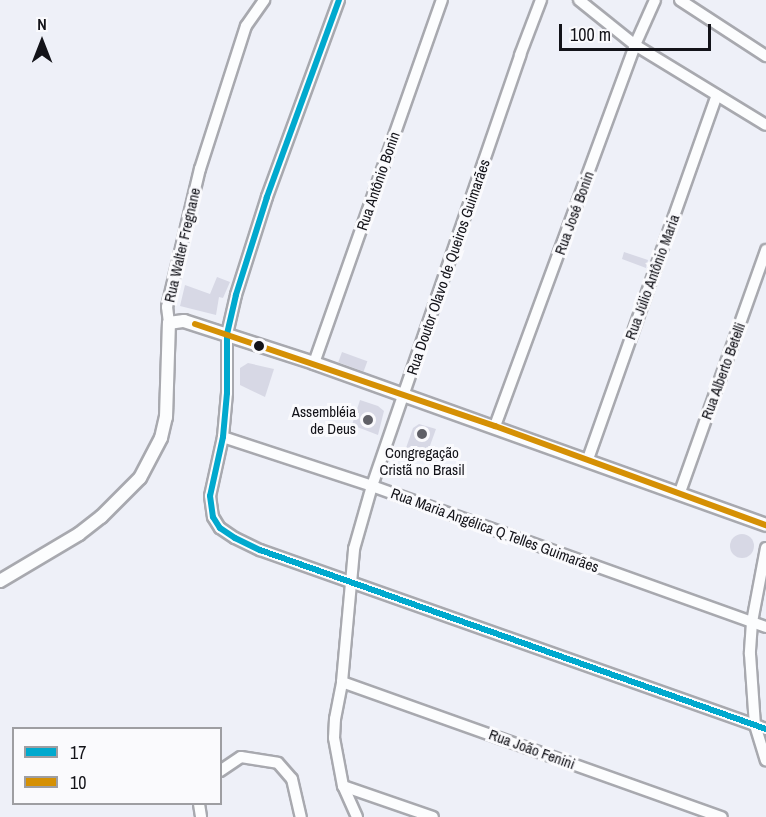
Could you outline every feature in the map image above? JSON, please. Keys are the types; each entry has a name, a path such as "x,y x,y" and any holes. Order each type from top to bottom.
{"street":[{"name":"Rua Walter Fregnane","path":"0,581 79,534 101,517 140,478 160,438 169,399 167,307 200,169 246,26 264,0"},
{"path":"339,0 264,208 243,271 227,333 227,393 222,437 210,496 213,517 220,528 260,550 766,729"},
{"name":"Rua Antônio Bonin","path":"315,363 442,0"},
{"name":"Rua Doutor Olavo de Queiros Guimarães","path":"357,817 343,786 334,738 335,718 342,682 354,549 372,486 405,397 516,66 541,0"},
{"path":"579,0 635,45 766,125"},
{"name":"Rua José Bonin","path":"495,426 635,45 655,0"},
{"path":"680,0 766,56"},
{"name":"Rua Júlio Antônio Maria","path":"588,459 717,95"},
{"name":"Rua Alberto Betelli","path":"680,492 766,250"},
{"path":"169,323 184,321 227,333 588,459 766,525"},
{"name":"Rua Maria Angélica Q Telles Guimarães","path":"222,437 372,486 766,627"},
{"path":"766,548 752,622 750,654 755,725 766,760"},
{"name":"Rua João Fenini","path":"342,682 722,817"},
{"path":"222,770 241,757 278,763 292,779 301,817"},
{"path":"343,786 433,817"}],"building":[{"path":"624,252 648,260 646,268 622,259"},
{"path":"217,277 230,282 223,298 219,297 216,315 180,306 185,285 210,294"},
{"path":"342,352 367,361 364,372 338,362"},
{"path":"248,363 274,369 265,397 240,385 240,368"},
{"name":"Assembléia de Deus","path":"360,400 378,406 384,411 378,435 352,425"},
{"name":"Congregação Cristã no Brasil","path":"419,424 436,429 427,454 406,448 413,428"},
{"path":"742,534 751,537 754,546 751,555 742,558 733,555 730,546 733,537"}],"transit line":[{"name":"17","path":"339,0 267,197 236,295 227,333 227,393 223,437 210,496 213,517 220,528 260,550 766,729"},
{"name":"10","path":"195,324 495,426 766,525"}],"place":[{"name":"Assembléia de Deus","path":"368,420"},
{"name":"Congregação Cristã no Brasil","path":"422,434"}]}
